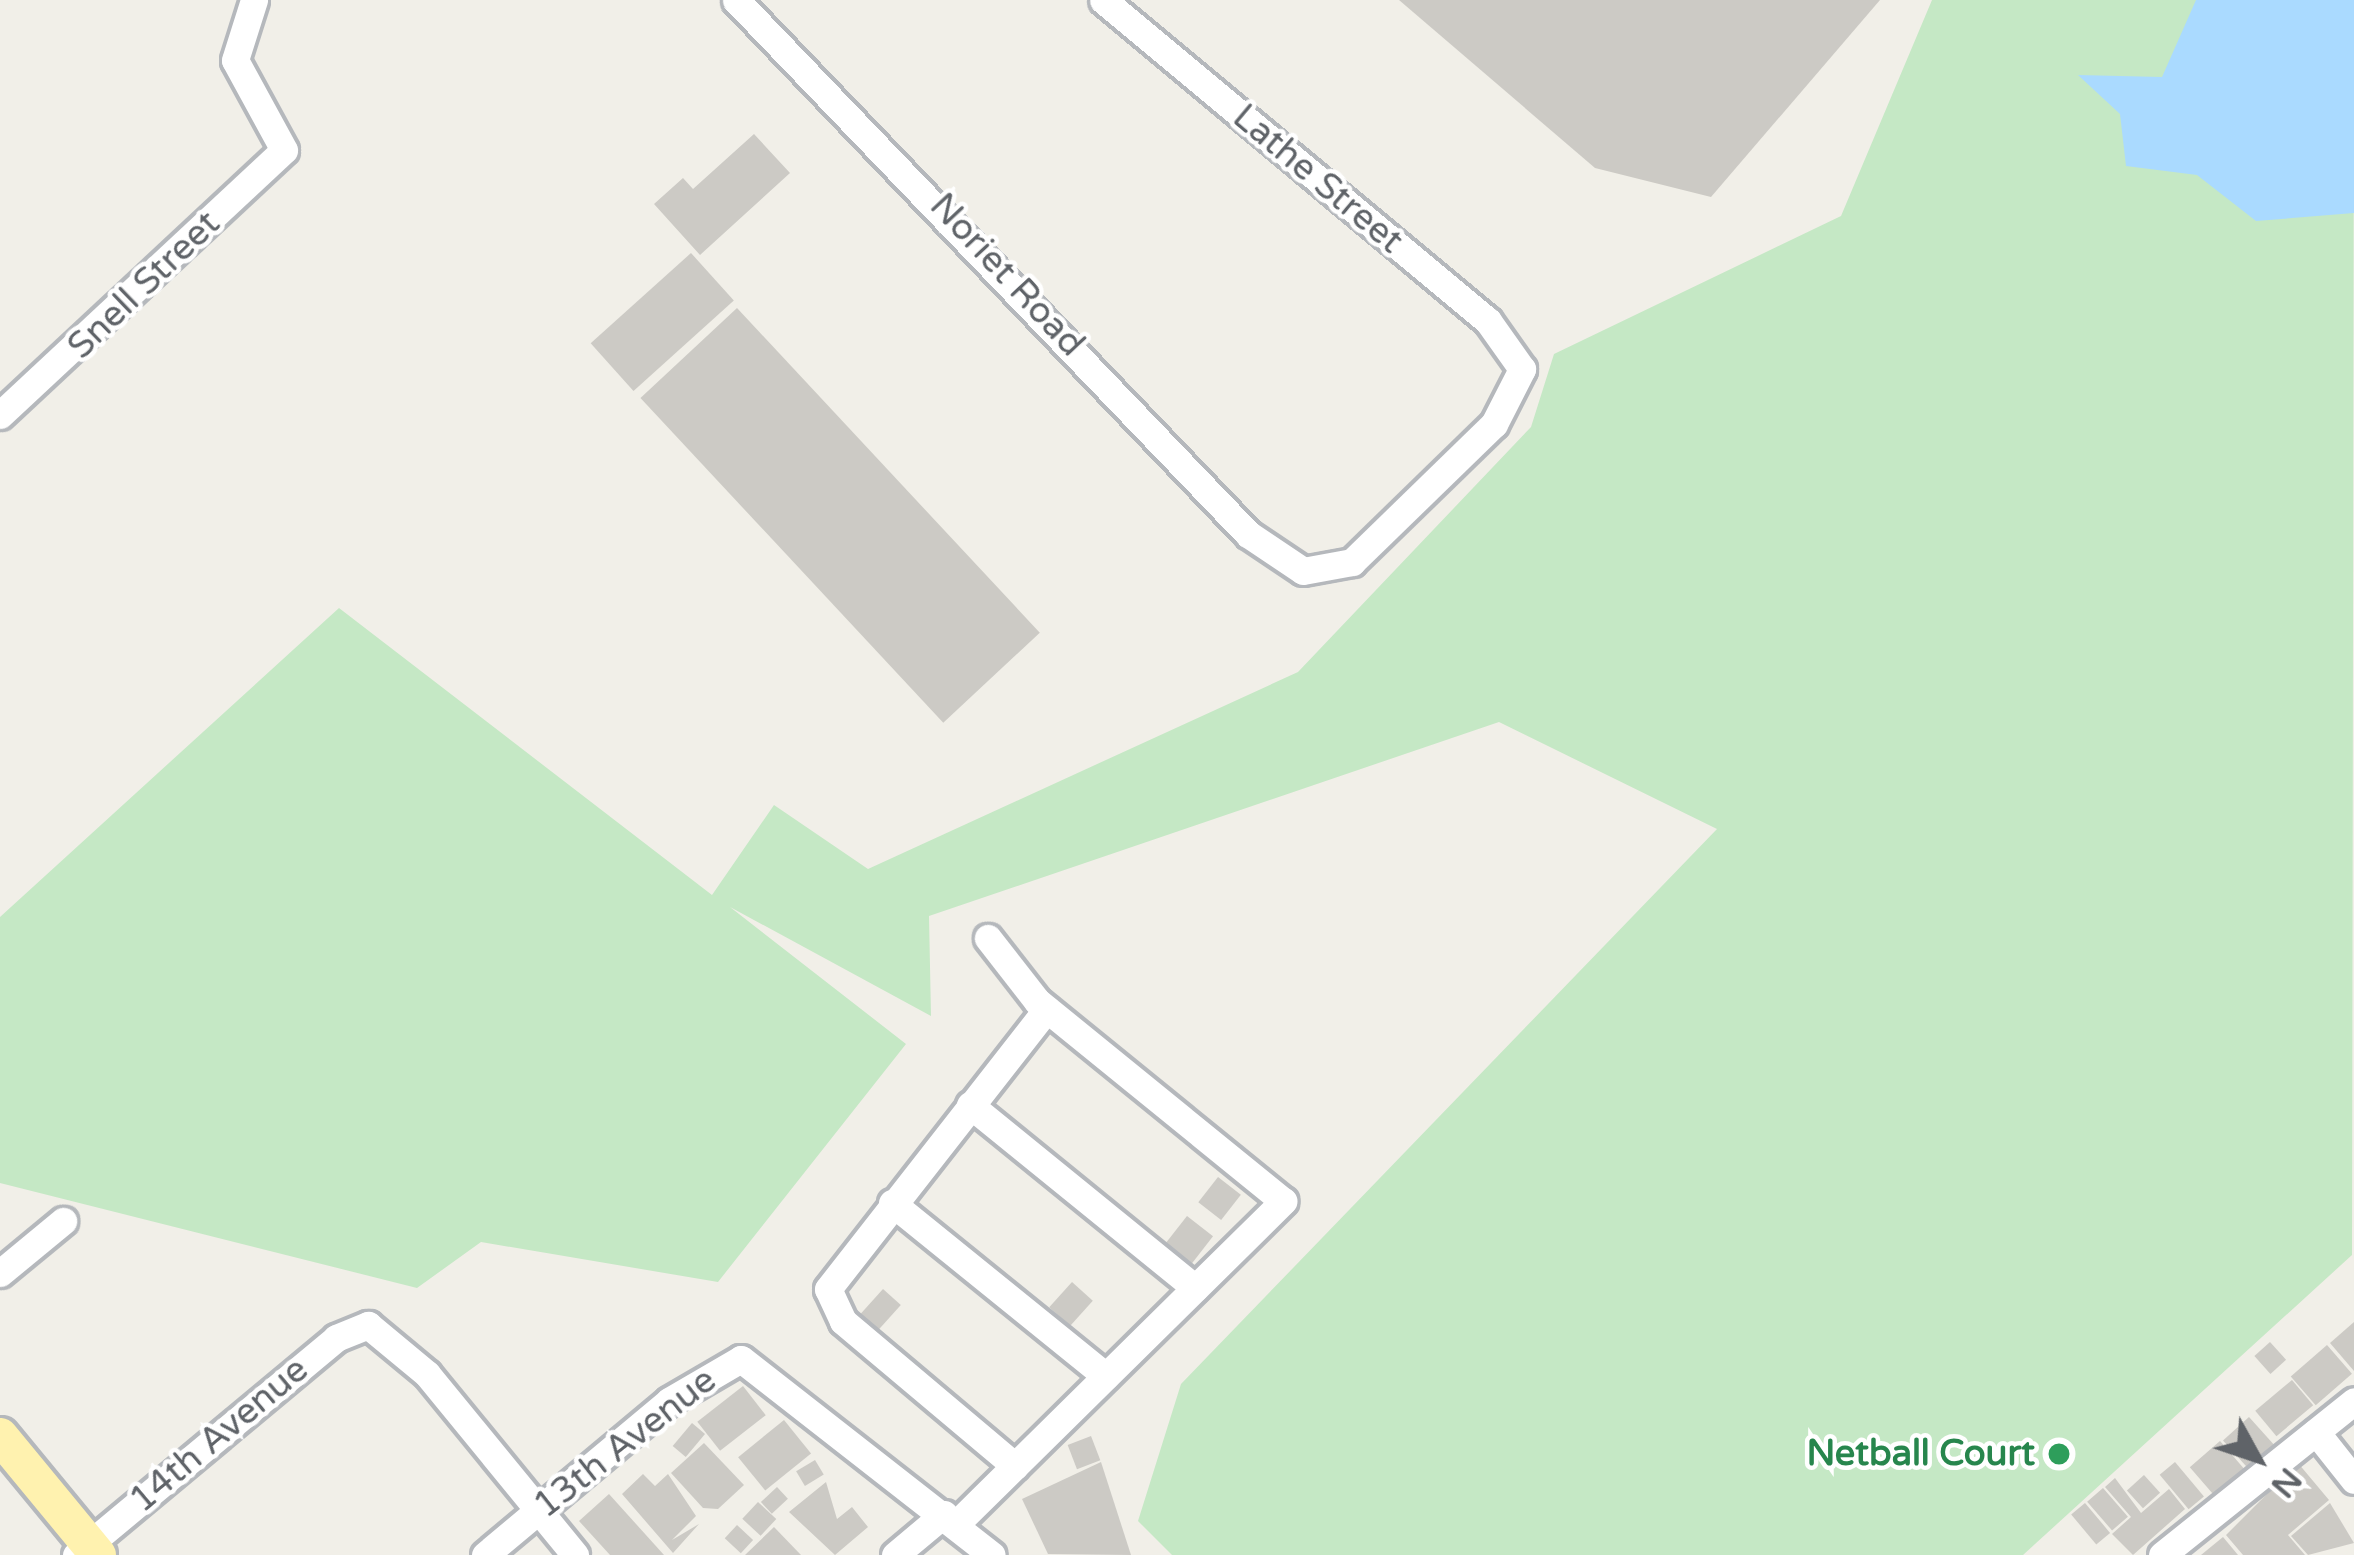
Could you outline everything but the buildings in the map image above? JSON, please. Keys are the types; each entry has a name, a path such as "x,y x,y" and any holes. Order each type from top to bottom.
{"main road":[{"path":"0,1436 88,1552"}],"street":[{"name":"Snell Street","path":"0,415 284,150 235,60 254,0"},
{"name":"Noriet Road","path":"736,0 1273,556 1304,571 1352,562 1494,424 1522,369"},
{"name":"Lathe Street","path":"1103,0 1488,321 1522,369"},
{"path":"895,1555 950,1520 1016,1466 1283,1201 1047,1010 988,938"},
{"path":"1016,1466 833,1311 832,1278 1047,1010"},
{"path":"970,1106 1195,1288"},
{"path":"892,1202 1106,1376"},
{"path":"0,1273 62,1221"},
{"name":"14th Avenue","path":"88,1552 336,1338 368,1325 406,1351 538,1510"},
{"name":"13th Avenue","path":"485,1555 718,1367 742,1359 772,1374 950,1520"},
{"path":"2162,1555 2354,1401"},
{"path":"2316,1432 2354,1480"},
{"path":"538,1510 575,1555"},
{"path":"950,1520 992,1555"}],"green space":[{"path":"1932,0 2354,0 2352,1255 2023,1555 1172,1555 1138,1521 1181,1384 1717,829 1499,722 929,916 931,1016 730,907 906,1044 718,1282 481,1242 417,1288 0,1183 0,917 339,608 712,895 774,805 868,869 1298,672 1531,427 1554,354 1841,216"}],"water":[{"path":"2196,0 2354,0 2354,213 2256,221 2197,175 2126,166 2120,114 2078,75 2162,77"}],"place":[{"name":"Netball Court","path":"2059,1454"}]}
